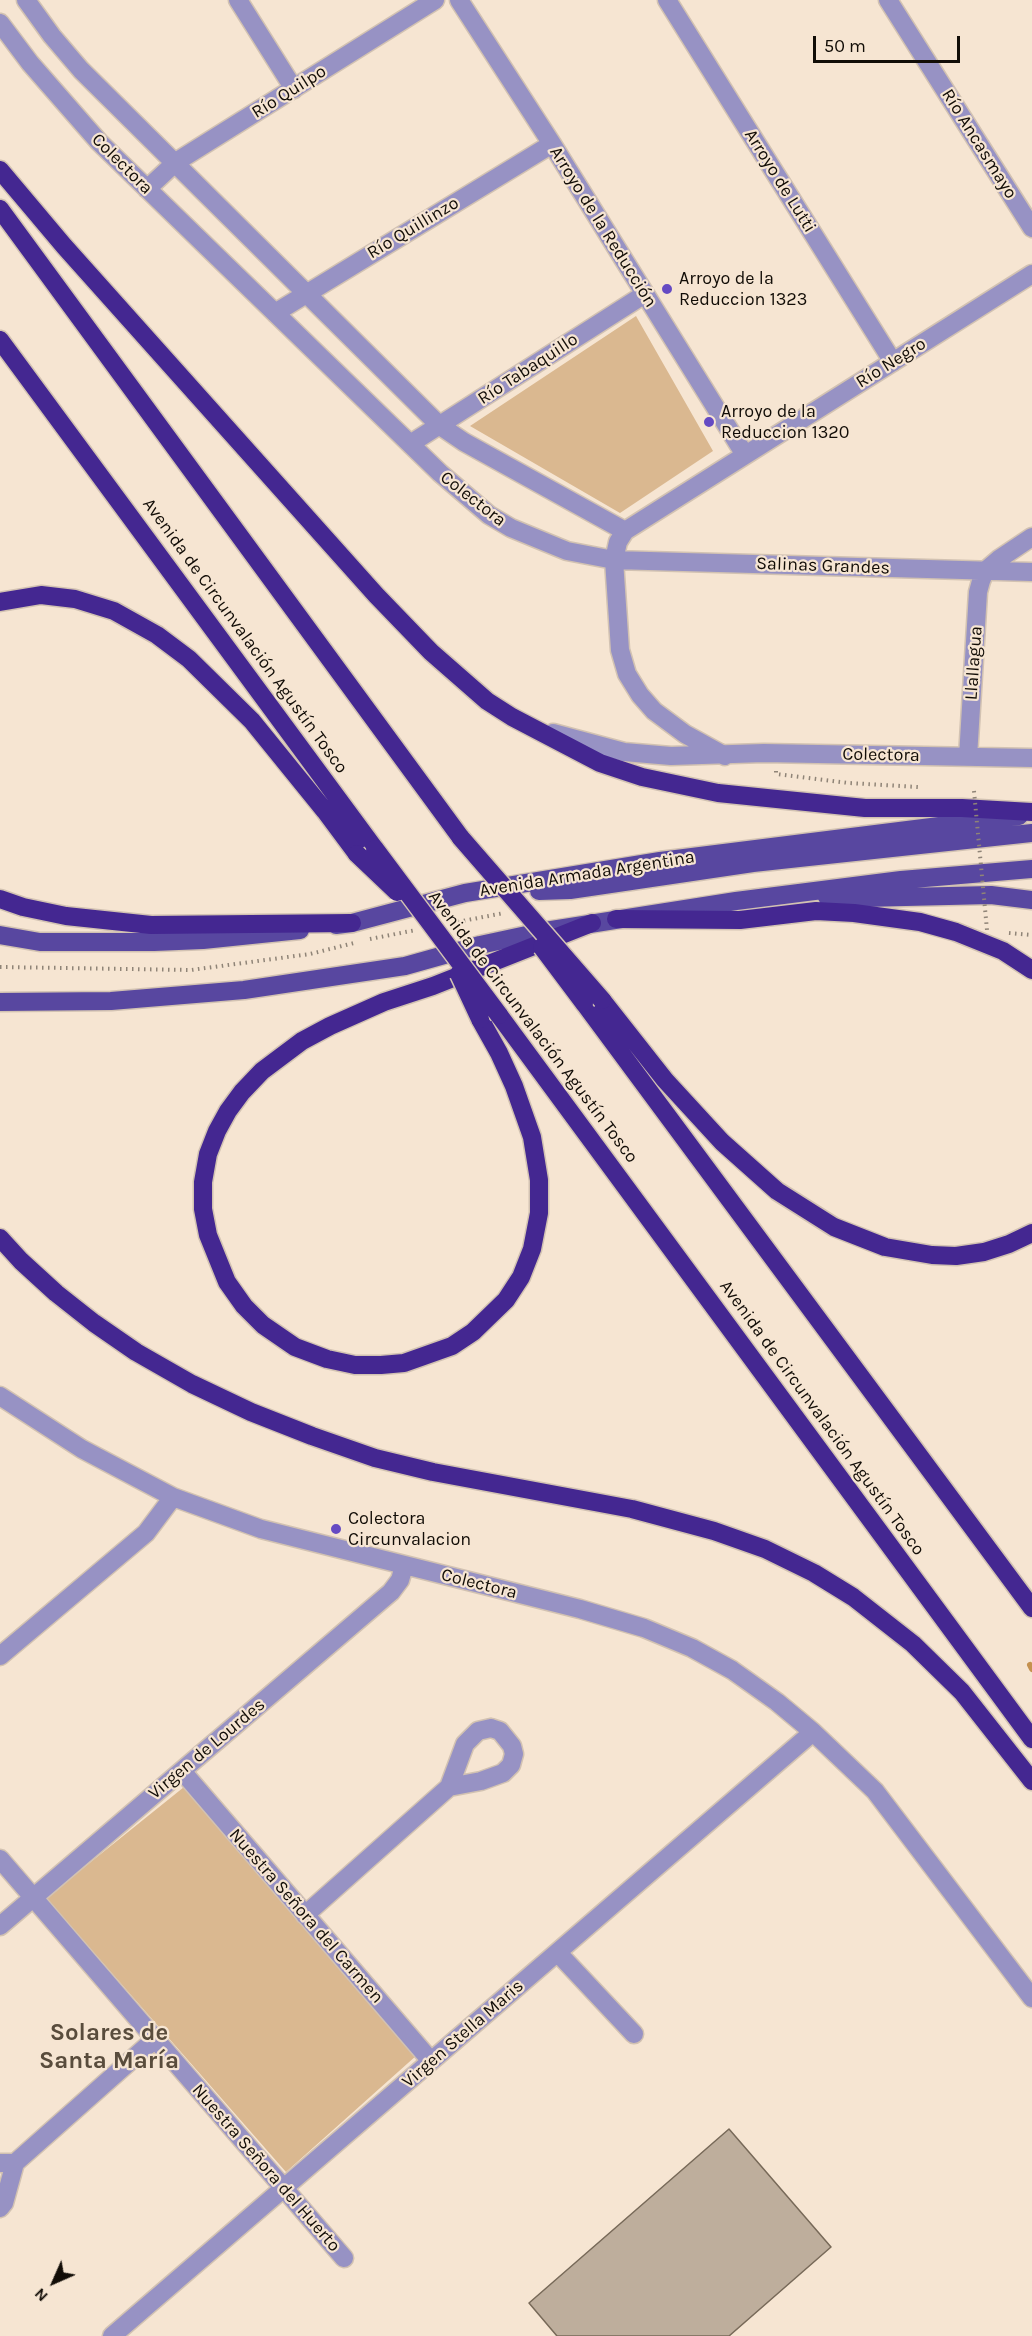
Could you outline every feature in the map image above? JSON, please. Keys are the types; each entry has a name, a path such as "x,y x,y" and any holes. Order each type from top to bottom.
{"highway":[{"path":"0,170 72,255 376,595 452,670 487,701 512,717 600,763 642,777 718,793 865,808 962,808 1032,813"},
{"path":"0,209 461,838 1032,1608"},
{"name":"Avenida de Circunvalación Agustín Tosco","path":"0,340 1032,1739"},
{"path":"0,602 41,595 75,598 114,611 157,635 189,659 252,721 325,810 357,854 438,933 480,1019 499,1053 514,1086 532,1137 537,1170 539,1213 532,1249 520,1277 506,1300 473,1332 452,1346 404,1363 355,1365 327,1359 295,1347 263,1325 244,1306 227,1282 208,1235 203,1209 203,1182 214,1139 228,1111 261,1071 302,1041 330,1026 384,1002 433,986 592,923"},
{"path":"461,838 602,1000 665,1080 722,1142 777,1191 834,1227 885,1247 932,1255 956,1256 984,1252 1032,1233"},
{"path":"0,899 23,907 66,916 151,925 352,923"},
{"path":"616,919 740,920 816,911 865,914 921,922 956,932 1003,951 1032,970"},
{"path":"0,1239 56,1293 94,1323 164,1368 251,1412 375,1458 433,1472 632,1509 714,1531 765,1549 814,1573 853,1597 913,1644 962,1692 1032,1781"}],"main road":[{"name":"Avenida Armada Argentina","path":"0,935 40,942 154,942 274,933 352,923 465,893 660,861 1032,813"},
{"path":"465,893 570,890 764,861 1032,833"},
{"path":"0,1002 111,1001 244,990 405,966 480,945 616,919 778,895 901,880 1032,869"},
{"path":"778,895 863,898 991,895 1032,900"}],"street":[{"path":"26,0 81,70 440,425 464,442 625,531 618,542 614,560 620,650 627,674 640,695 654,711 686,734 725,756"},
{"path":"238,0 294,89"},
{"name":"Río Quilpo","path":"147,189 176,162 435,0"},
{"name":"Arroyo de la Reducción","path":"459,0 552,144 746,455"},
{"name":"Arroyo de Lutti","path":"667,0 893,362"},
{"name":"Río Ancasmayo","path":"888,0 1032,228"},
{"name":"Colectora","path":"0,23 30,63 99,142 467,497 511,528 567,551 614,560"},
{"name":"Río Quillinzo","path":"275,313 552,144"},
{"name":"Río Negro","path":"625,531 1032,274"},
{"name":"Río Tabaquillo","path":"410,444 645,294"},
{"path":"986,571 999,559 1032,537"},
{"name":"Salinas Grandes","path":"614,560 1032,572"},
{"name":"Llallagua","path":"968,757 978,592 986,571"},
{"name":"Colectora","path":"512,717 578,741 624,752 671,756 764,753 1032,759"},
{"name":"Colectora","path":"0,1396 82,1449 173,1497 261,1529 580,1609 644,1628 692,1648 732,1670 777,1702 813,1732 874,1791 1032,1998"},
{"path":"0,1656 146,1533 173,1497"},
{"name":"Virgen de Lourdes","path":"0,1926 391,1592 400,1580 404,1566"},
{"name":"Virgen Stella Maris","path":"112,2336 813,1732"},
{"name":"Nuestra Señora del Carmen","path":"182,1771 431,2061"},
{"path":"305,1915 449,1787"},
{"name":"Nuestra Señora del Huerto","path":"0,1859 344,2258"},
{"path":"558,1953 634,2034"},
{"path":"0,2208 4,2203 8,2163 155,2039"}],"path":[{"path":"776,774 849,783 929,788"},
{"path":"963,791 974,791 987,930"}],"shaded area":[{"path":"636,316 713,451 620,513 470,426"},
{"path":"184,1787 417,2055 286,2172 46,1898"}],"building":[{"path":"729,2129 831,2247 729,2336 557,2336 529,2303"}],"waterway":[{"path":"1030,1665 1032,1669"}],"place":[{"name":"Arroyo de la Reduccion 1323","path":"667,289"},
{"name":"Arroyo de la Reduccion 1320","path":"709,422"},
{"name":"Colectora Circunvalacion","path":"336,1529"}],"district":[{"name":"Solares de Santa María","path":"109,2047"}]}
